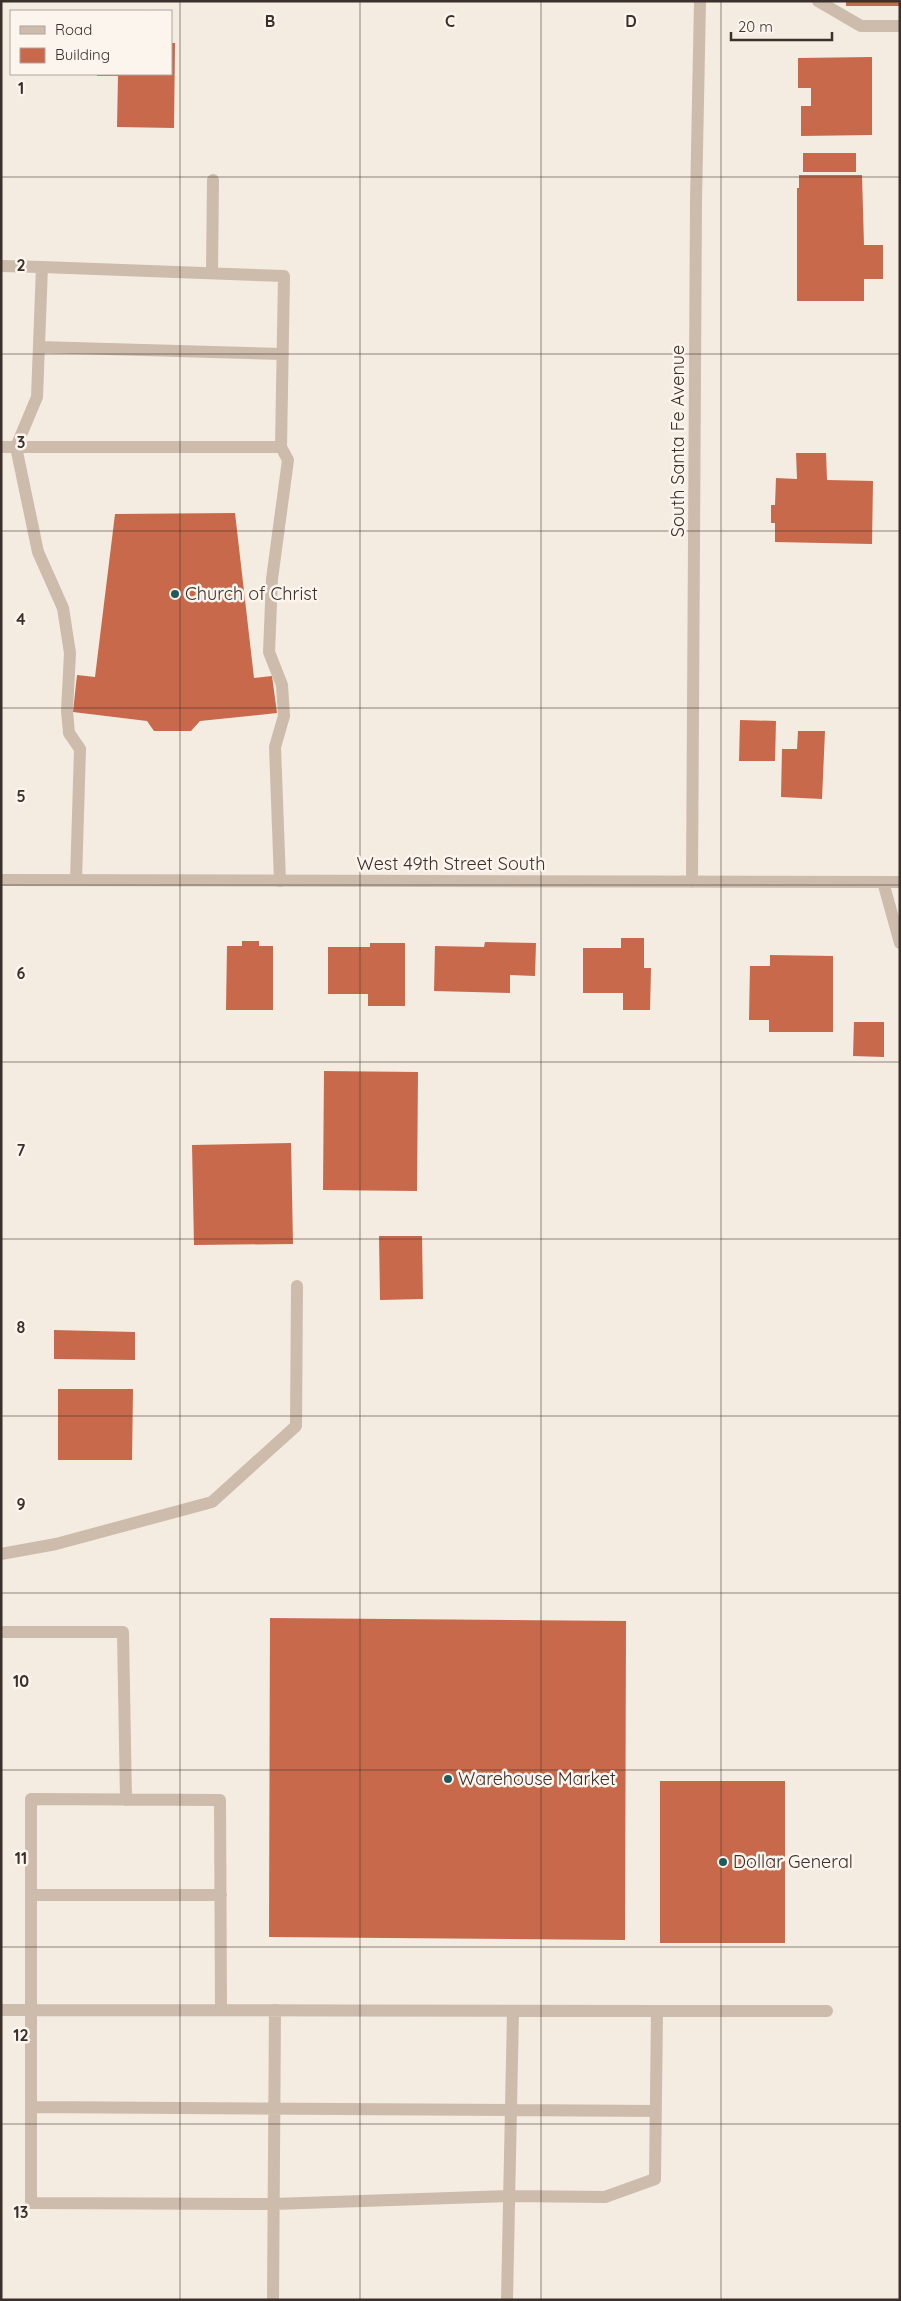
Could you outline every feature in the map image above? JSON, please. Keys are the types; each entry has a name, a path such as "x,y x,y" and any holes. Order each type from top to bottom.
{"street":[{"name":"South Santa Fe Avenue","path":"692,882 696,210 700,1"},
{"path":"818,1 861,26 900,26"},
{"path":"212,273 213,180"},
{"path":"1,266 284,276 281,447 288,460 272,579 269,652 282,685 284,716 275,747 280,881"},
{"path":"42,267 37,397 16,447 38,552 64,608 70,653 67,711 69,733 80,750 76,880"},
{"path":"39,347 283,354"},
{"path":"1,447 281,447"},
{"name":"West 49th Street South","path":"1,880 900,882"},
{"path":"883,882 900,943"},
{"path":"1,1554 56,1544 212,1502 296,1426 297,1286"},
{"path":"1,1632 123,1632 126,1800"},
{"path":"221,2010 220,1800 31,1799 31,2203 274,2204 509,2196 605,2197 655,2179 657,2011"},
{"path":"31,1895 221,1895"},
{"path":"1,2010 827,2011"},
{"path":"274,2300 275,2010"},
{"path":"507,2300 513,2011"},
{"path":"31,2107 656,2111"}],"building":[{"path":"846,1 900,1 900,6 846,6"},
{"path":"172,43 175,43 174,128 117,127 118,76 97,76 172,75"},
{"path":"872,57 872,135 801,136 801,106 811,106 811,88 798,88 798,58"},
{"path":"803,153 856,153 856,172 803,172"},
{"path":"799,175 862,175 864,245 883,245 883,279 864,279 864,301 797,301 797,188 799,188"},
{"path":"796,453 826,453 827,480 873,481 872,544 775,542 775,523 771,523 771,505 775,505 776,478 797,479"},
{"name":"Church of Christ","path":"235,513 254,678 272,676 277,713 200,721 191,731 154,731 147,721 73,712 77,675 95,677 115,514"},
{"path":"740,720 776,721 775,761 739,761"},
{"path":"798,731 825,731 822,799 781,797 782,749 797,749"},
{"path":"621,938 644,938 644,968 651,968 650,1010 623,1010 623,993 583,993 583,948 621,948"},
{"path":"242,941 259,941 259,946 273,946 273,1010 226,1010 227,946 242,946"},
{"path":"485,942 536,943 535,976 510,975 510,993 434,991 435,946 484,947"},
{"path":"370,943 405,943 405,1006 368,1006 368,994 328,994 328,947 370,947"},
{"path":"770,955 833,956 833,1032 769,1032 769,1020 749,1020 750,966 770,966"},
{"path":"854,1022 884,1022 884,1057 853,1056"},
{"path":"324,1071 418,1072 417,1191 323,1190"},
{"path":"291,1143 293,1244 194,1245 192,1145"},
{"path":"379,1236 422,1236 423,1299 380,1300"},
{"path":"54,1330 135,1332 135,1360 54,1359"},
{"path":"58,1389 133,1389 132,1460 58,1460"},
{"name":"Warehouse Market","path":"270,1618 626,1621 625,1940 269,1937"},
{"name":"Dollar General","path":"660,1781 785,1781 785,1943 660,1943"}],"place":[{"name":"Church of Christ","path":"175,594"},
{"name":"Warehouse Market","path":"448,1779"},
{"name":"Dollar General","path":"723,1862"}]}
